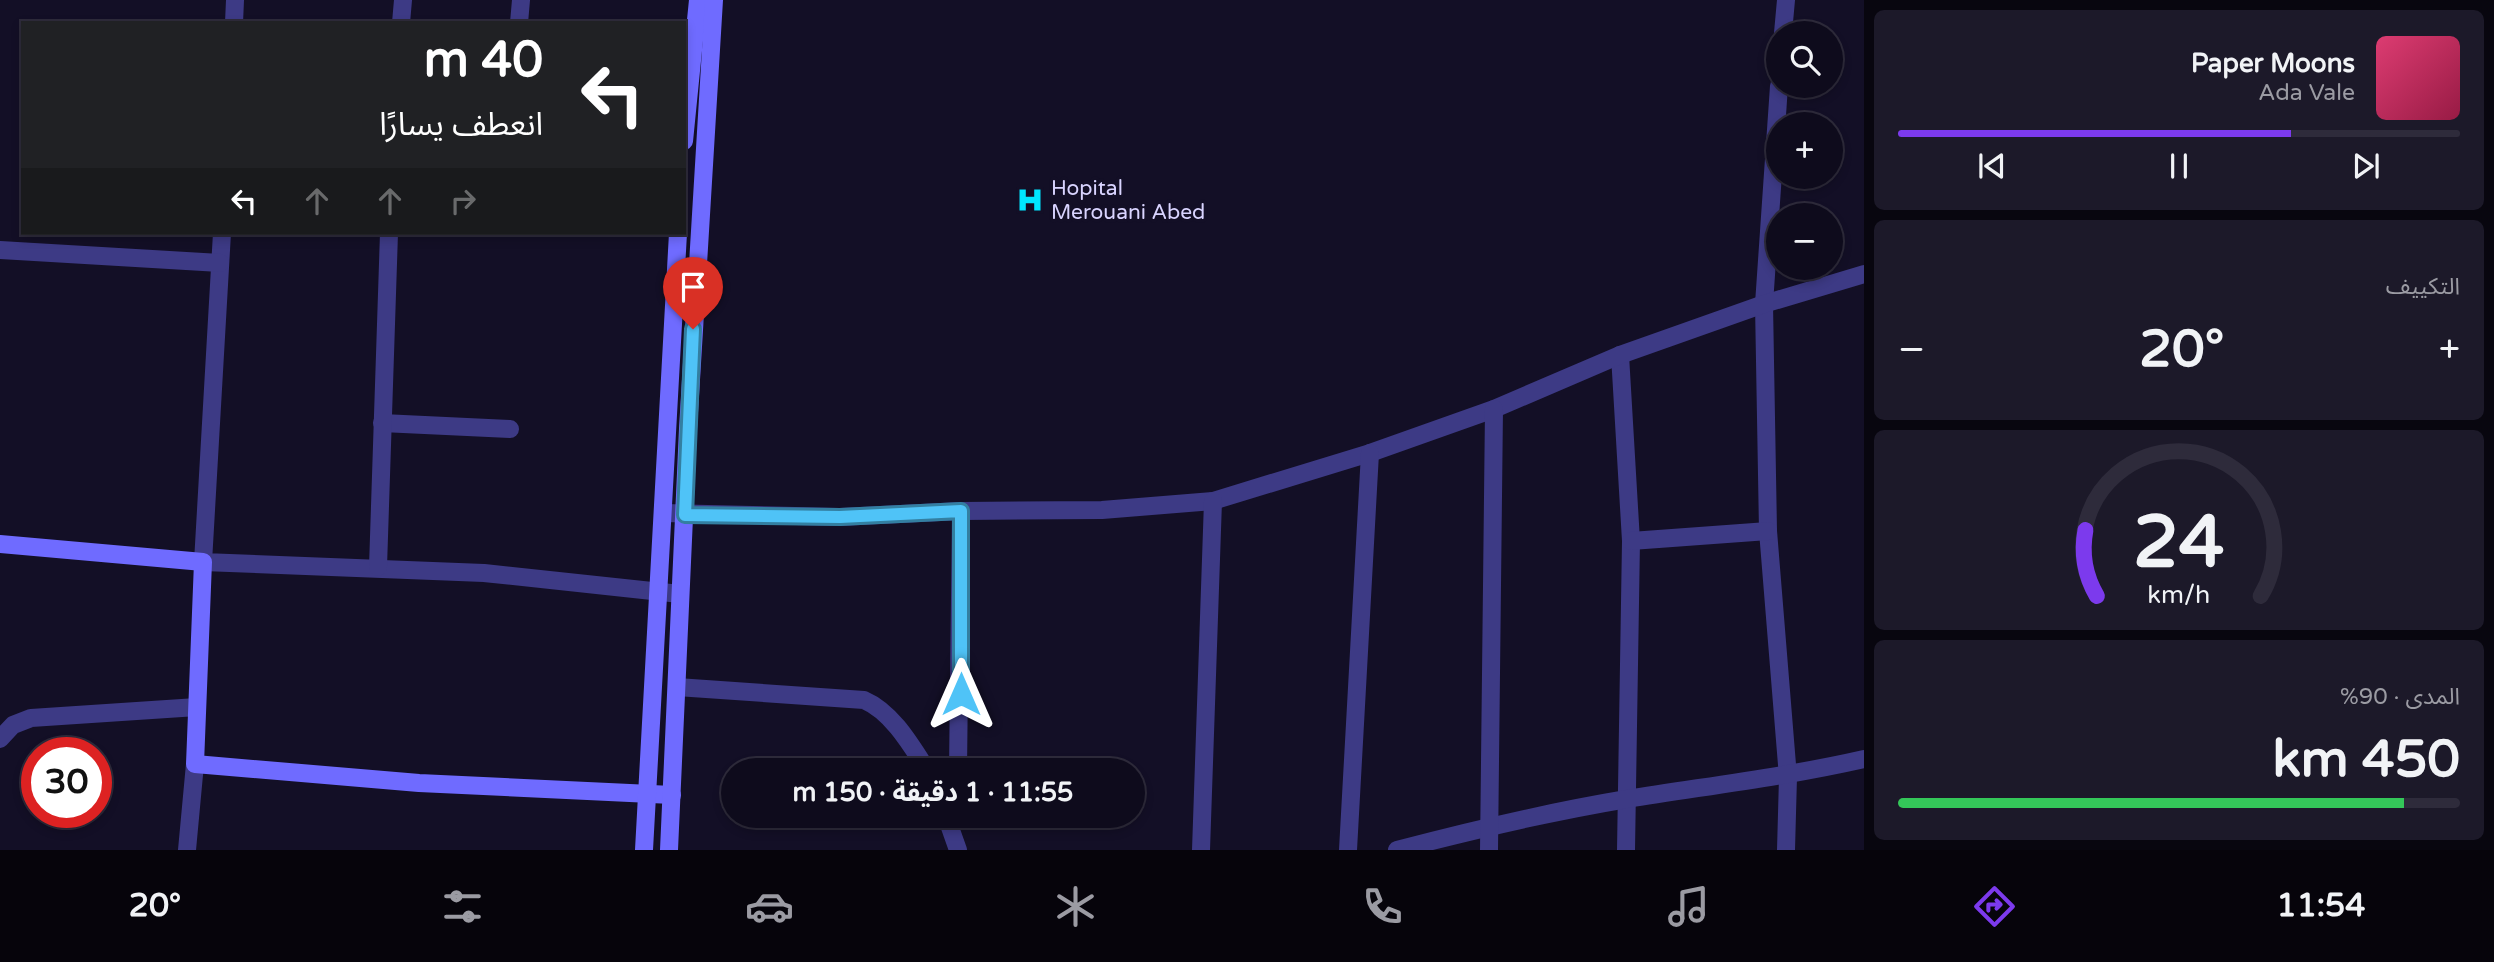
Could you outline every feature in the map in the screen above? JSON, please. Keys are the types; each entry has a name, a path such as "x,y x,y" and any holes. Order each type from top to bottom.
{"main road":[{"path":"686,122 698,0"},
{"path":"669,850 680,594 714,0"},
{"path":"644,850 678,235"},
{"path":"0,544 203,562 195,764 419,783 672,795"}],"street":[{"path":"234,21 235,0"},
{"path":"401,21 403,0"},
{"path":"520,21 522,0"},
{"path":"1784,21 1786,0"},
{"path":"1778,98 1763,304 1768,531 1787,777 1786,850"},
{"path":"686,132 706,134"},
{"path":"222,235 203,562 321,569 378,568 484,573 680,594"},
{"path":"378,568 389,235"},
{"path":"0,250 220,264"},
{"path":"663,513 840,517 961,511 1102,510 1213,501 1370,453 1494,409 1620,355 1763,304 1864,274"},
{"path":"1620,355 1631,541 1626,850"},
{"path":"1489,850 1494,409"},
{"path":"382,423 510,429"},
{"path":"1348,850 1370,453"},
{"path":"1201,850 1213,501"},
{"path":"958,758 961,511"},
{"path":"1631,541 1768,531"},
{"path":"677,687 864,700 877,706 919,758"},
{"path":"0,739 13,725 31,719 197,707"},
{"path":"1397,850 1491,825 1628,799 1787,777 1864,759"},
{"path":"187,850 195,764"},
{"path":"950,828 956,848"},
{"path":"956,828 956,848"}],"place":[{"name":"Hopital Merouani Abed","path":"1030,200"}],"route":[{"path":"693,329 685,515 840,517 961,511 961,694"}]}
